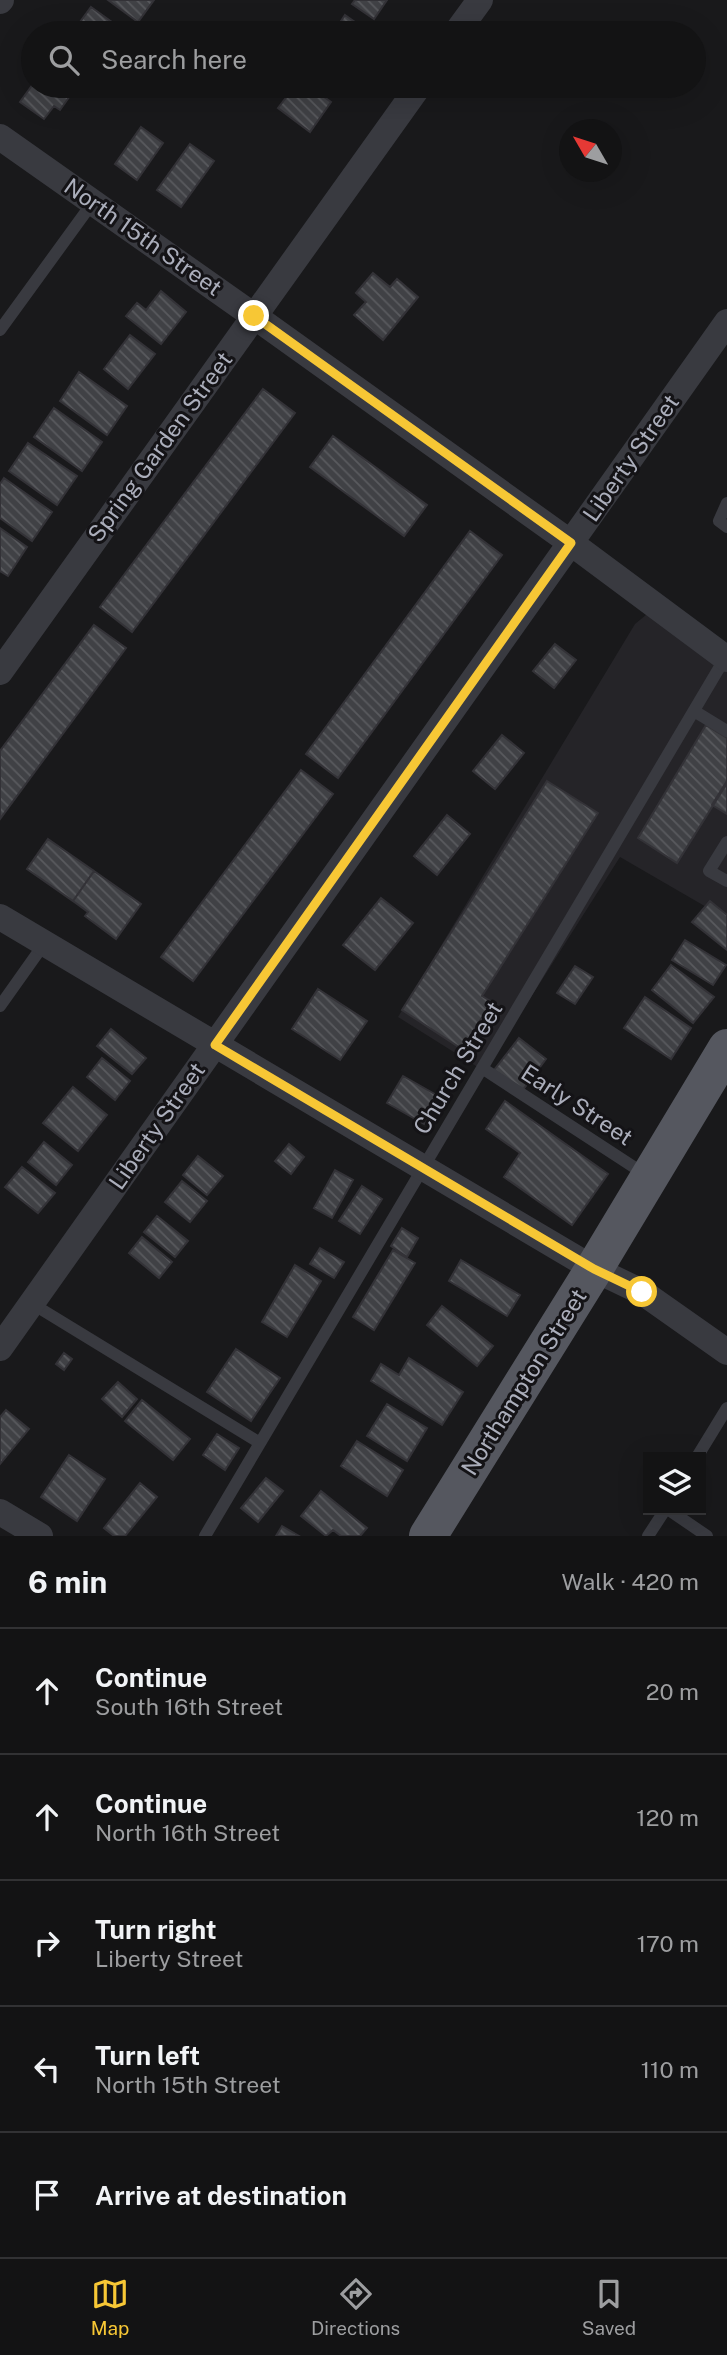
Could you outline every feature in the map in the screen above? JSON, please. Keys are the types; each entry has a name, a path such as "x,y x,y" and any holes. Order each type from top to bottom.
{"main road":[{"name":"Northampton Street","path":"428,1536 727,1048"}],"street":[{"path":"465,21 480,0"},
{"name":"Spring Garden Street","path":"0,672 410,98"},
{"name":"North 15th Street","path":"0,137 571,543 726,659"},
{"name":"Liberty Street","path":"0,1348 726,324"},
{"path":"0,918 594,1269 642,1292 727,1352"},
{"path":"0,1512 40,1536"}],"lane":[{"path":"0,330 93,202"},
{"path":"727,503 719,521 727,527"},
{"name":"Church Street","path":"205,1536 726,659"},
{"path":"694,711 727,731"},
{"path":"727,842 709,871 727,881"},
{"path":"0,1006 44,944"},
{"name":"Early Street","path":"482,1068 649,1177"},
{"path":"31,1303 260,1443"},
{"path":"700,1452 727,1408"},
{"path":"648,1536 663,1515"},
{"path":"675,1515 708,1536"}],"shaded area":[{"path":"652,610 727,659 727,919 620,857 484,1071 398,1017 635,624"}],"building":[{"path":"108,0 154,0 137,21"},
{"path":"355,0 387,0 374,19 352,4"},
{"path":"91,7 110,21 81,21"},
{"path":"345,15 354,21 341,21"},
{"path":"23,98 68,98 60,110 54,106 44,119 20,102"},
{"path":"286,98 326,98 331,102 310,132 278,108"},
{"path":"141,127 163,143 137,180 115,164"},
{"path":"190,144 214,161 181,207 157,190"},
{"path":"373,273 390,287 397,279 418,297 383,340 354,315 366,302 356,293"},
{"path":"161,291 186,312 161,344 126,316 137,303 146,310"},
{"path":"130,335 155,354 128,389 104,369"},
{"path":"79,372 127,406 107,435 60,401"},
{"path":"263,389 295,413 132,632 100,607"},
{"path":"54,408 102,442 82,471 34,437"},
{"path":"333,436 427,505 404,536 310,467"},
{"path":"28,443 77,476 57,505 9,471"},
{"path":"4,478 52,512 32,541 0,518 0,484"},
{"path":"0,528 27,547 8,576 0,571"},
{"path":"470,531 502,555 338,778 306,754"},
{"path":"94,625 126,648 0,819 0,751"},
{"path":"555,644 576,660 554,688 533,671"},
{"path":"706,725 727,738 727,783 677,863 638,838"},
{"path":"502,735 524,753 495,789 473,771"},
{"path":"301,770 333,794 193,981 161,957"},
{"path":"547,781 598,813 482,996 492,1002 462,1049 402,1010"},
{"path":"727,781 727,814 712,805"},
{"path":"447,815 470,834 437,875 414,856"},
{"path":"48,839 94,871 73,901 27,869"},
{"path":"94,871 141,904 116,939 85,916 88,912 73,901"},
{"path":"381,898 413,923 375,970 343,945"},
{"path":"710,901 727,915 727,950 692,922"},
{"path":"685,940 726,965 713,985 672,960"},
{"path":"671,965 714,997 693,1023 652,990"},
{"path":"575,966 593,977 575,1004 557,993"},
{"path":"318,989 367,1021 340,1060 292,1029"},
{"path":"645,997 691,1028 671,1059 624,1028"},
{"path":"111,1029 146,1058 132,1074 97,1046"},
{"path":"519,1038 546,1059 522,1091 494,1070"},
{"path":"102,1058 130,1081 115,1100 87,1077"},
{"path":"403,1076 440,1097 424,1124 387,1103"},
{"path":"73,1087 107,1115 78,1151 43,1123"},
{"path":"505,1101 608,1174 572,1225 504,1177 520,1153 486,1129"},
{"path":"44,1142 72,1165 56,1185 28,1162"},
{"path":"289,1144 304,1157 291,1174 275,1161"},
{"path":"198,1156 223,1176 207,1195 183,1175"},
{"path":"22,1167 55,1193 38,1213 5,1187"},
{"path":"335,1170 353,1180 332,1218 314,1208"},
{"path":"182,1181 207,1201 190,1222 165,1202"},
{"path":"362,1186 382,1199 360,1234 339,1221"},
{"path":"157,1216 188,1241 175,1257 144,1232"},
{"path":"402,1228 418,1238 407,1257 391,1246"},
{"path":"142,1237 172,1262 159,1278 129,1253"},
{"path":"320,1248 344,1262 334,1278 310,1264"},
{"path":"393,1250 415,1263 374,1330 353,1317"},
{"path":"461,1260 520,1295 507,1316 449,1281"},
{"path":"295,1265 321,1281 287,1337 262,1322"},
{"path":"442,1306 493,1346 477,1366 427,1325"},
{"path":"236,1349 280,1378 251,1421 207,1392"},
{"path":"64,1353 72,1359 64,1370 56,1364"},
{"path":"409,1358 463,1392 442,1425 371,1381 381,1364 399,1375"},
{"path":"118,1382 137,1399 122,1417 102,1399"},
{"path":"142,1400 190,1439 173,1460 125,1421"},
{"path":"387,1404 427,1428 407,1461 367,1436"},
{"path":"6,1410 29,1429 0,1464 0,1417"},
{"path":"217,1434 239,1448 225,1470 203,1455"},
{"path":"357,1441 403,1470 387,1496 341,1466"},
{"path":"69,1455 105,1479 77,1521 41,1497"},
{"path":"266,1478 283,1491 258,1522 241,1508"},
{"path":"140,1483 157,1497 125,1536 114,1536 104,1528"},
{"path":"321,1491 367,1528 360,1536 341,1536 333,1530 326,1536 301,1516"},
{"path":"282,1526 299,1536 276,1536"}],"route":[{"path":"254,316 571,543 215,1045 594,1269 642,1292"}]}
